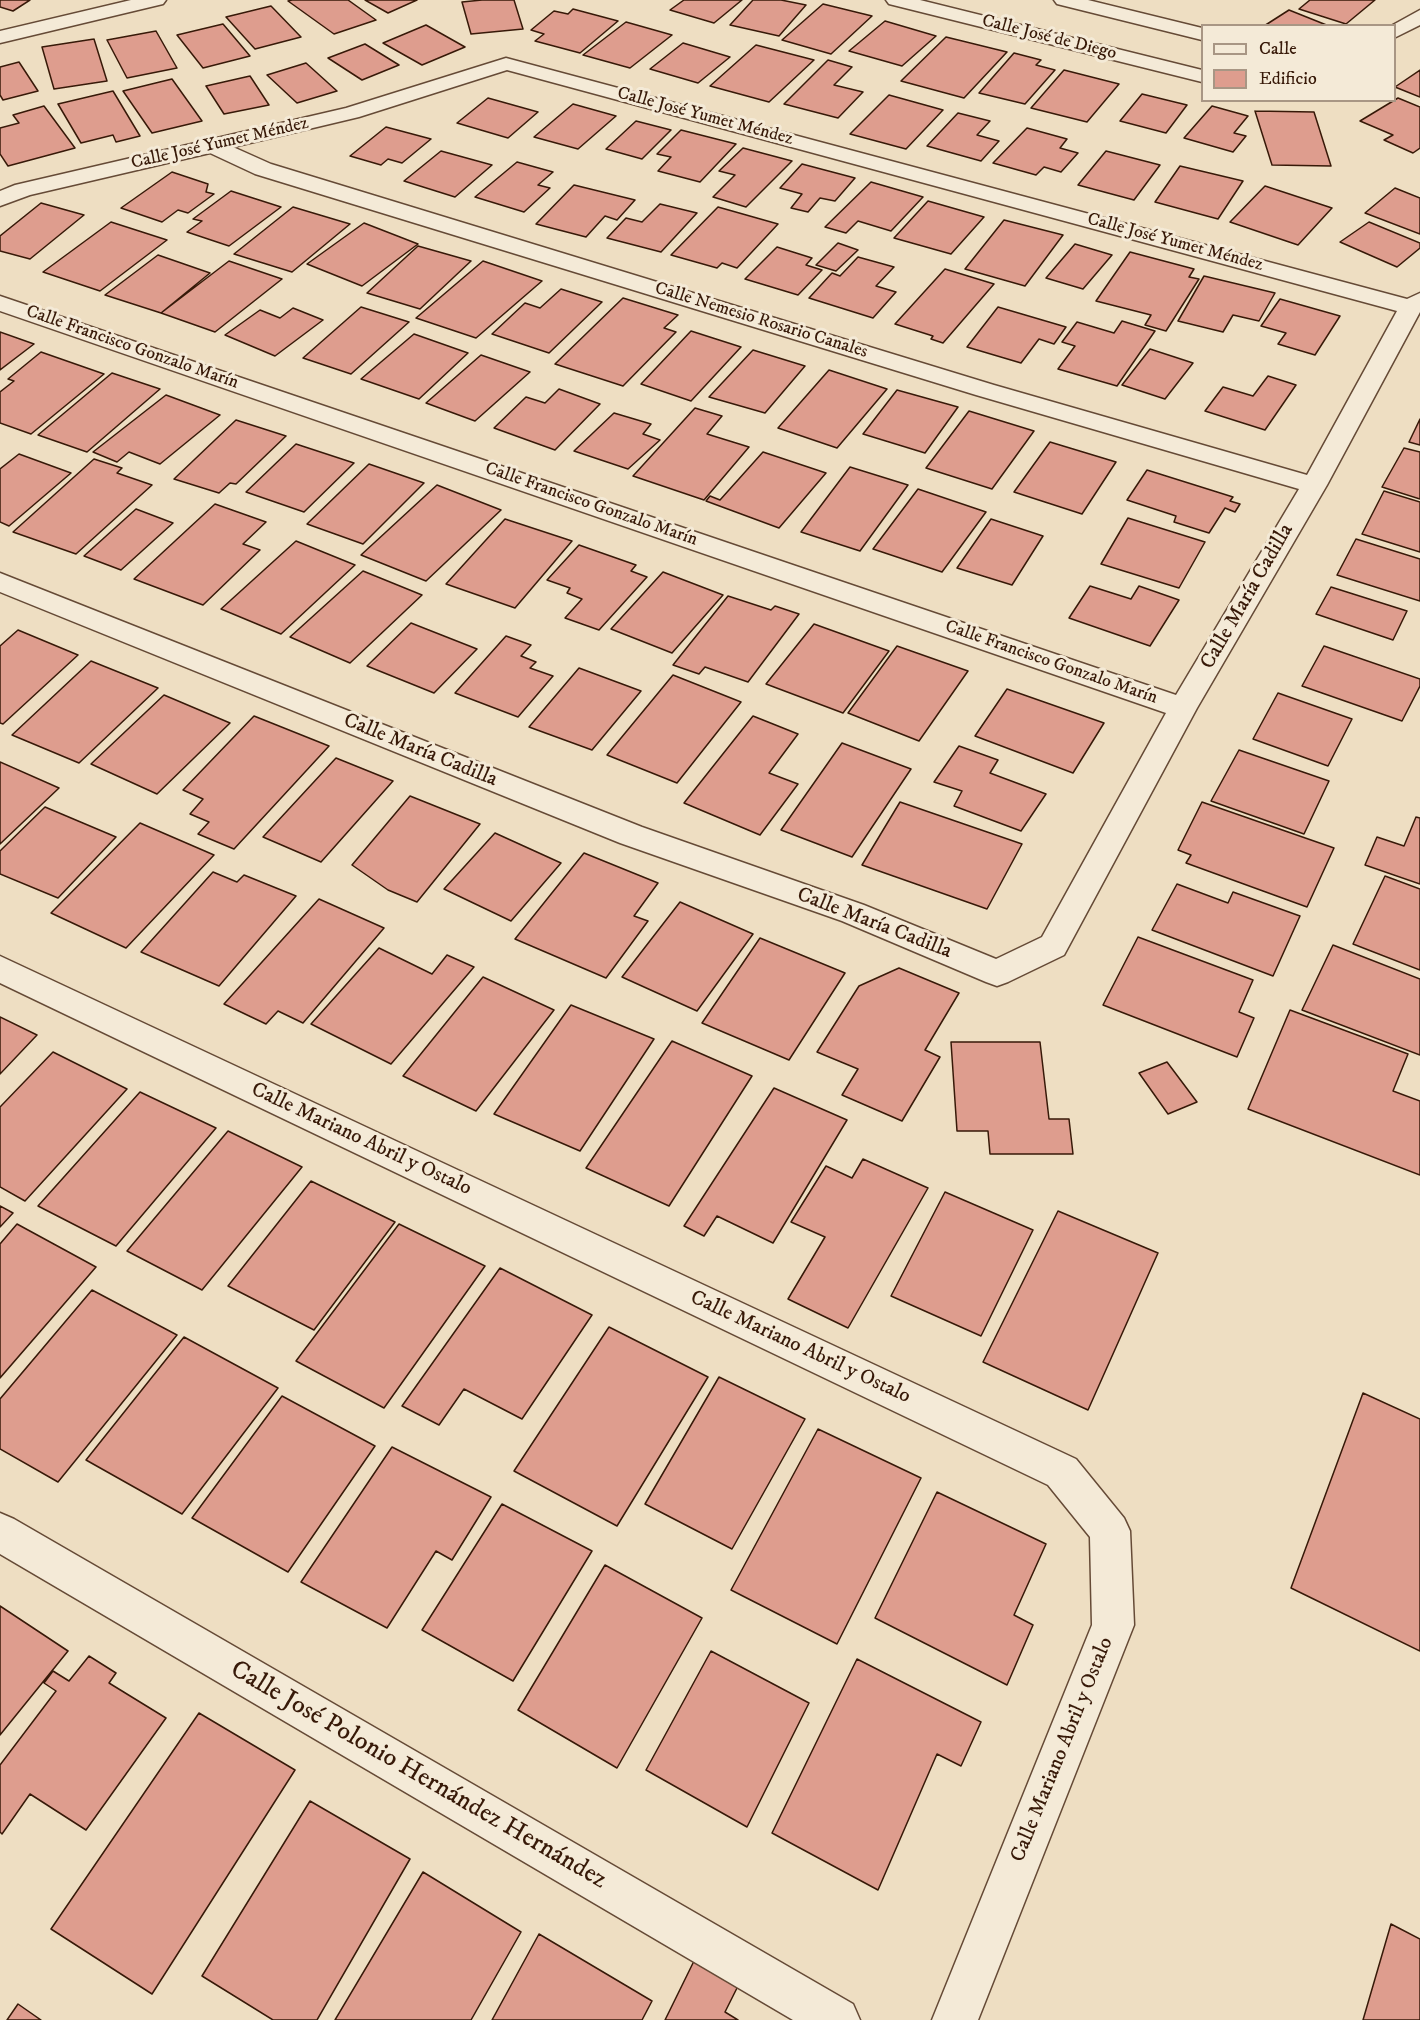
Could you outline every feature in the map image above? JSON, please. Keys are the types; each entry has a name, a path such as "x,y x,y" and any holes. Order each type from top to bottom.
{"street":[{"path":"0,37 156,0"},
{"name":"Calle José de Diego","path":"896,0 1201,76"},
{"path":"1064,0 1201,34"},
{"path":"1396,31 1420,16"},
{"name":"Calle José Yumet Méndez","path":"0,199 23,190 352,113 506,64 1415,303"},
{"name":"Calle Nemesio Rosario Canales","path":"213,146 263,169 985,390 1314,486"},
{"name":"Calle Francisco Gonzalo Marín","path":"0,303 1183,708"},
{"name":"Calle María Cadilla","path":"0,582 631,835 853,913 997,973 1053,946 1183,708 1314,486 1415,303"},
{"name":"Calle Mariano Abril y Ostalo","path":"0,969 1062,1472 1110,1531 1113,1625 955,2020"},
{"name":"Calle José Polonio Hernández Hernández","path":"0,1532 837,2020"}],"building":[{"path":"0,0 30,0 13,11 0,7"},
{"path":"348,0 376,20 334,34 288,1"},
{"path":"365,0 417,0 388,13"},
{"path":"514,0 523,29 471,34 462,2"},
{"path":"684,0 742,0 714,23 670,10"},
{"path":"753,0 781,0 806,5 779,36 730,25"},
{"path":"1310,0 1375,0 1346,24 1299,9"},
{"path":"823,4 872,16 831,54 782,40"},
{"path":"271,6 301,37 255,49 226,17"},
{"path":"573,9 618,21 580,53 535,41 544,34 531,30 554,11 568,14"},
{"path":"1289,10 1324,24 1267,24"},
{"path":"885,21 936,36 902,66 849,51"},
{"path":"626,22 672,35 630,68 583,55"},
{"path":"223,24 250,56 203,68 177,35"},
{"path":"426,25 465,47 422,65 383,43"},
{"path":"156,31 177,68 127,78 107,40"},
{"path":"946,37 1007,52 964,98 901,81"},
{"path":"94,39 107,81 54,89 42,47"},
{"path":"683,43 730,57 698,83 650,69"},
{"path":"365,44 399,65 362,80 328,58"},
{"path":"756,45 814,60 769,102 710,86"},
{"path":"1014,53 1041,60 1036,65 1055,70 1025,104 979,93"},
{"path":"828,60 852,67 834,85 863,92 838,118 784,104"},
{"path":"19,62 38,91 3,100 0,95 0,67"},
{"path":"306,63 337,91 297,103 267,75"},
{"path":"1064,70 1119,84 1087,122 1031,108"},
{"path":"1420,70 1420,97 1396,86"},
{"path":"250,76 269,105 224,114 206,86"},
{"path":"172,79 202,121 152,133 123,91"},
{"path":"113,91 140,136 116,142 113,135 81,143 58,104"},
{"path":"1142,94 1187,105 1166,133 1120,121"},
{"path":"889,95 943,110 906,149 850,134"},
{"path":"488,98 538,112 508,138 457,123"},
{"path":"1396,99 1420,107 1420,148 1413,153 1384,140 1393,135 1360,121 1391,102 1396,102"},
{"path":"573,104 616,116 578,149 534,137"},
{"path":"44,106 75,148 8,166 0,154 0,128 19,123 13,115"},
{"path":"1212,106 1248,116 1234,133 1246,136 1233,152 1184,138"},
{"path":"1255,111 1314,112 1331,166 1272,165"},
{"path":"958,113 990,121 977,135 999,141 981,161 927,146"},
{"path":"636,121 671,130 642,159 606,149"},
{"path":"386,127 431,139 402,163 388,159 381,165 350,156"},
{"path":"1027,128 1067,139 1060,148 1078,153 1061,172 1044,167 1036,175 993,163"},
{"path":"681,130 736,144 700,182 658,171 671,157 657,154"},
{"path":"743,148 792,161 746,207 713,197 735,175 719,171"},
{"path":"441,151 492,165 455,197 404,181"},
{"path":"1106,151 1160,165 1134,200 1078,185"},
{"path":"517,162 553,172 538,185 550,188 524,212 475,197"},
{"path":"802,164 855,178 835,201 820,198 808,212 791,208 802,194 780,188"},
{"path":"1180,166 1243,181 1218,219 1155,202"},
{"path":"172,172 208,184 206,192 214,194 188,213 178,210 162,222 121,208"},
{"path":"871,182 923,197 891,231 858,221 846,233 825,227"},
{"path":"574,185 635,200 617,220 605,216 586,237 536,224"},
{"path":"1265,186 1332,208 1298,245 1230,222"},
{"path":"1395,188 1420,198 1420,234 1365,213"},
{"path":"231,191 281,207 229,246 187,232 202,221 193,219"},
{"path":"928,201 984,217 951,254 894,238"},
{"path":"41,203 84,215 30,259 0,251 0,236"},
{"path":"660,204 697,213 661,252 607,238 626,218 642,222"},
{"path":"293,207 350,224 292,272 234,254"},
{"path":"718,207 778,224 737,268 722,263 717,268 671,255"},
{"path":"1004,220 1063,235 1025,286 965,269"},
{"path":"111,222 167,240 100,291 43,272"},
{"path":"1369,222 1420,243 1420,248 1397,267 1340,242"},
{"path":"364,223 418,244 362,286 307,264"},
{"path":"838,243 858,250 836,271 816,265"},
{"path":"1075,244 1112,255 1083,289 1046,278"},
{"path":"418,246 471,261 420,309 367,293"},
{"path":"777,247 812,258 806,265 822,270 798,295 745,279"},
{"path":"1130,252 1194,269 1189,277 1199,279 1166,331 1145,325 1151,315 1096,301"},
{"path":"158,255 210,273 161,313 105,295"},
{"path":"858,257 894,267 876,286 896,292 873,318 809,298 832,273 840,276"},
{"path":"229,261 282,279 215,332 161,313"},
{"path":"483,261 542,281 476,338 416,318"},
{"path":"945,269 994,284 943,343 931,339 933,336 895,324"},
{"path":"1204,276 1275,293 1259,321 1233,315 1223,332 1178,321"},
{"path":"561,289 602,302 549,353 492,334 525,303 540,308"},
{"path":"623,298 678,315 664,328 676,332 623,386 555,364"},
{"path":"1280,299 1340,316 1315,355 1278,344 1286,333 1261,326"},
{"path":"361,307 409,322 351,374 303,358"},
{"path":"998,307 1066,327 1054,344 1039,339 1021,363 967,347"},
{"path":"293,308 323,320 275,356 225,335 260,310 280,318"},
{"path":"1122,321 1155,331 1117,386 1058,369 1075,346 1062,342 1077,322 1114,333"},
{"path":"691,331 741,347 691,401 641,384"},
{"path":"0,332 34,344 0,370"},
{"path":"414,334 468,353 419,399 361,379"},
{"path":"1150,349 1193,363 1165,399 1122,385"},
{"path":"753,350 805,366 765,413 709,397"},
{"path":"41,352 104,374 31,434 0,423 0,392 14,381 8,379"},
{"path":"481,355 530,372 475,421 426,403"},
{"path":"829,370 887,389 837,448 778,428"},
{"path":"112,373 160,389 87,452 38,435"},
{"path":"1268,376 1296,385 1265,430 1205,411 1223,387 1253,396"},
{"path":"559,389 600,404 555,450 494,428 526,397 545,403"},
{"path":"897,390 958,407 925,453 863,434"},
{"path":"166,395 220,415 160,464 129,452 117,462 93,452"},
{"path":"695,408 722,416 707,434 749,447 704,500 633,476"},
{"path":"969,411 1034,431 992,489 926,468"},
{"path":"614,413 651,424 643,434 660,440 628,469 574,451"},
{"path":"1420,419 1420,445 1409,442"},
{"path":"236,420 286,436 236,484 230,483 219,493 174,479"},
{"path":"1050,442 1116,462 1082,514 1014,492"},
{"path":"296,444 354,463 304,512 246,492"},
{"path":"1404,448 1420,452 1420,499 1382,487"},
{"path":"763,452 826,473 779,528 706,501 710,496 720,500"},
{"path":"19,454 71,473 9,526 0,522 0,469"},
{"path":"94,459 122,468 117,473 152,485 76,554 13,532"},
{"path":"369,464 424,483 363,544 307,524"},
{"path":"850,467 908,485 860,551 801,532"},
{"path":"1147,470 1233,497 1230,501 1240,504 1235,512 1225,508 1209,533 1174,522 1176,516 1127,500"},
{"path":"437,485 501,510 426,581 361,555"},
{"path":"918,489 986,512 942,572 873,549"},
{"path":"1384,491 1420,502 1420,552 1362,534"},
{"path":"215,504 266,522 243,544 260,550 203,605 134,579"},
{"path":"136,509 173,523 121,570 84,556"},
{"path":"1128,518 1205,542 1179,588 1101,564"},
{"path":"505,519 572,541 515,608 446,584"},
{"path":"991,519 1043,536 1012,585 957,568"},
{"path":"1356,539 1420,559 1420,601 1337,575"},
{"path":"296,541 355,565 281,634 221,609"},
{"path":"579,545 636,565 631,571 647,577 599,630 565,618 582,599 567,593 570,588 547,580"},
{"path":"363,571 422,595 350,663 290,637"},
{"path":"663,572 723,595 672,653 611,629"},
{"path":"1090,586 1131,599 1139,586 1179,600 1150,646 1069,618"},
{"path":"1331,587 1407,611 1393,640 1316,614"},
{"path":"728,596 771,610 775,606 799,614 748,682 705,667 699,674 673,665"},
{"path":"411,623 477,649 434,693 367,666"},
{"path":"814,624 889,651 843,713 766,684"},
{"path":"18,630 78,655 3,724 0,723 0,646"},
{"path":"506,636 531,645 521,656 536,662 530,668 553,676 518,717 455,693"},
{"path":"897,646 968,671 919,741 848,713"},
{"path":"1324,646 1420,679 1420,686 1402,721 1302,686"},
{"path":"91,661 158,688 79,763 12,735"},
{"path":"579,668 641,691 592,750 529,727"},
{"path":"673,675 741,702 677,783 607,755"},
{"path":"1007,689 1104,723 1073,773 975,736"},
{"path":"1278,693 1352,719 1328,766 1253,739"},
{"path":"164,695 230,723 157,794 91,764"},
{"path":"254,716 329,746 234,849 198,834 209,822 190,814 203,799 183,790"},
{"path":"753,716 798,734 769,773 798,784 760,835 684,803"},
{"path":"842,743 911,769 852,857 781,830"},
{"path":"959,746 998,760 990,773 1046,794 1021,831 954,806 962,791 934,782"},
{"path":"1239,750 1329,781 1304,834 1211,801"},
{"path":"336,758 393,781 321,862 263,837"},
{"path":"0,762 59,788 0,844"},
{"path":"410,796 480,824 417,902 388,890 352,865"},
{"path":"900,802 1022,844 987,909 862,865"},
{"path":"1202,802 1334,848 1307,907 1186,863 1191,855 1178,850"},
{"path":"45,807 116,837 58,898 0,874 0,851"},
{"path":"1416,817 1420,818 1420,884 1365,865 1377,837 1404,846"},
{"path":"140,823 214,855 126,948 51,913"},
{"path":"495,833 561,863 511,921 444,889"},
{"path":"584,853 658,883 634,916 648,921 606,978 515,939"},
{"path":"213,872 237,882 244,875 296,896 219,986 141,952"},
{"path":"1385,876 1420,889 1420,970 1353,944"},
{"path":"1177,884 1228,903 1233,892 1300,916 1273,976 1152,930"},
{"path":"319,899 384,928 303,1023 278,1011 266,1024 224,1004"},
{"path":"680,902 753,934 697,1011 622,977"},
{"path":"1138,937 1253,980 1239,1012 1254,1018 1237,1057 1103,1005"},
{"path":"760,938 845,973 789,1060 702,1023"},
{"path":"1333,945 1420,979 1420,1055 1302,1010"},
{"path":"379,948 432,974 447,955 474,967 391,1064 311,1024"},
{"path":"899,968 959,993 925,1050 940,1057 902,1121 842,1095 858,1069 817,1052 859,986"},
{"path":"483,977 554,1010 476,1111 403,1076"},
{"path":"571,1005 654,1039 580,1151 494,1114"},
{"path":"1290,1010 1408,1054 1393,1091 1420,1101 1420,1175 1248,1109"},
{"path":"0,1017 37,1035 0,1074"},
{"path":"672,1041 752,1076 669,1206 586,1168"},
{"path":"951,1042 1040,1042 1049,1119 1069,1119 1073,1154 990,1154 988,1131 957,1131"},
{"path":"53,1052 127,1089 25,1201 0,1187 0,1107"},
{"path":"1167,1062 1197,1102 1168,1114 1139,1073"},
{"path":"774,1088 847,1120 773,1243 717,1216 704,1236 684,1226"},
{"path":"140,1092 216,1128 116,1246 38,1206"},
{"path":"228,1131 302,1167 202,1290 127,1251"},
{"path":"863,1159 928,1188 848,1328 788,1299 825,1237 791,1222 826,1166 852,1178"},
{"path":"311,1181 395,1222 314,1330 228,1286"},
{"path":"945,1192 1033,1230 981,1336 891,1296"},
{"path":"0,1206 13,1213 0,1227"},
{"path":"1058,1211 1158,1253 1088,1410 983,1362"},
{"path":"17,1224 96,1267 0,1378 0,1244"},
{"path":"399,1224 485,1266 384,1408 296,1361"},
{"path":"500,1268 592,1315 522,1419 464,1389 439,1425 402,1406"},
{"path":"92,1290 177,1335 58,1482 0,1449 0,1399"},
{"path":"609,1327 708,1377 617,1526 514,1471"},
{"path":"184,1337 278,1388 182,1514 86,1460"},
{"path":"719,1377 805,1419 732,1549 645,1504"},
{"path":"1363,1393 1420,1419 1420,1651 1291,1588"},
{"path":"282,1396 375,1446 288,1572 192,1518"},
{"path":"818,1429 921,1478 837,1644 731,1590"},
{"path":"392,1447 491,1497 452,1560 436,1551 387,1628 301,1582"},
{"path":"937,1492 1046,1544 1014,1615 1033,1625 1007,1685 875,1618"},
{"path":"502,1504 592,1551 513,1681 422,1630"},
{"path":"605,1565 702,1618 617,1768 518,1710"},
{"path":"0,1606 68,1651 0,1735"},
{"path":"711,1651 809,1703 747,1827 646,1770"},
{"path":"89,1656 116,1673 109,1683 166,1718 86,1830 30,1794 2,1834 0,1832 0,1765 56,1691 44,1683 53,1671 69,1681"},
{"path":"857,1659 981,1722 961,1766 937,1754 878,1890 772,1833"},
{"path":"199,1713 295,1770 152,1994 51,1929"},
{"path":"310,1801 410,1859 317,2020 273,2020 202,1976"},
{"path":"423,1872 521,1932 471,2020 335,2020"},
{"path":"1391,1924 1420,1939 1420,2020 1363,2020"},
{"path":"539,1934 652,2001 642,2020 492,2020"},
{"path":"694,1961 738,1986 725,2012 738,2020 665,2020"},
{"path":"18,2004 41,2020 7,2020"}]}
